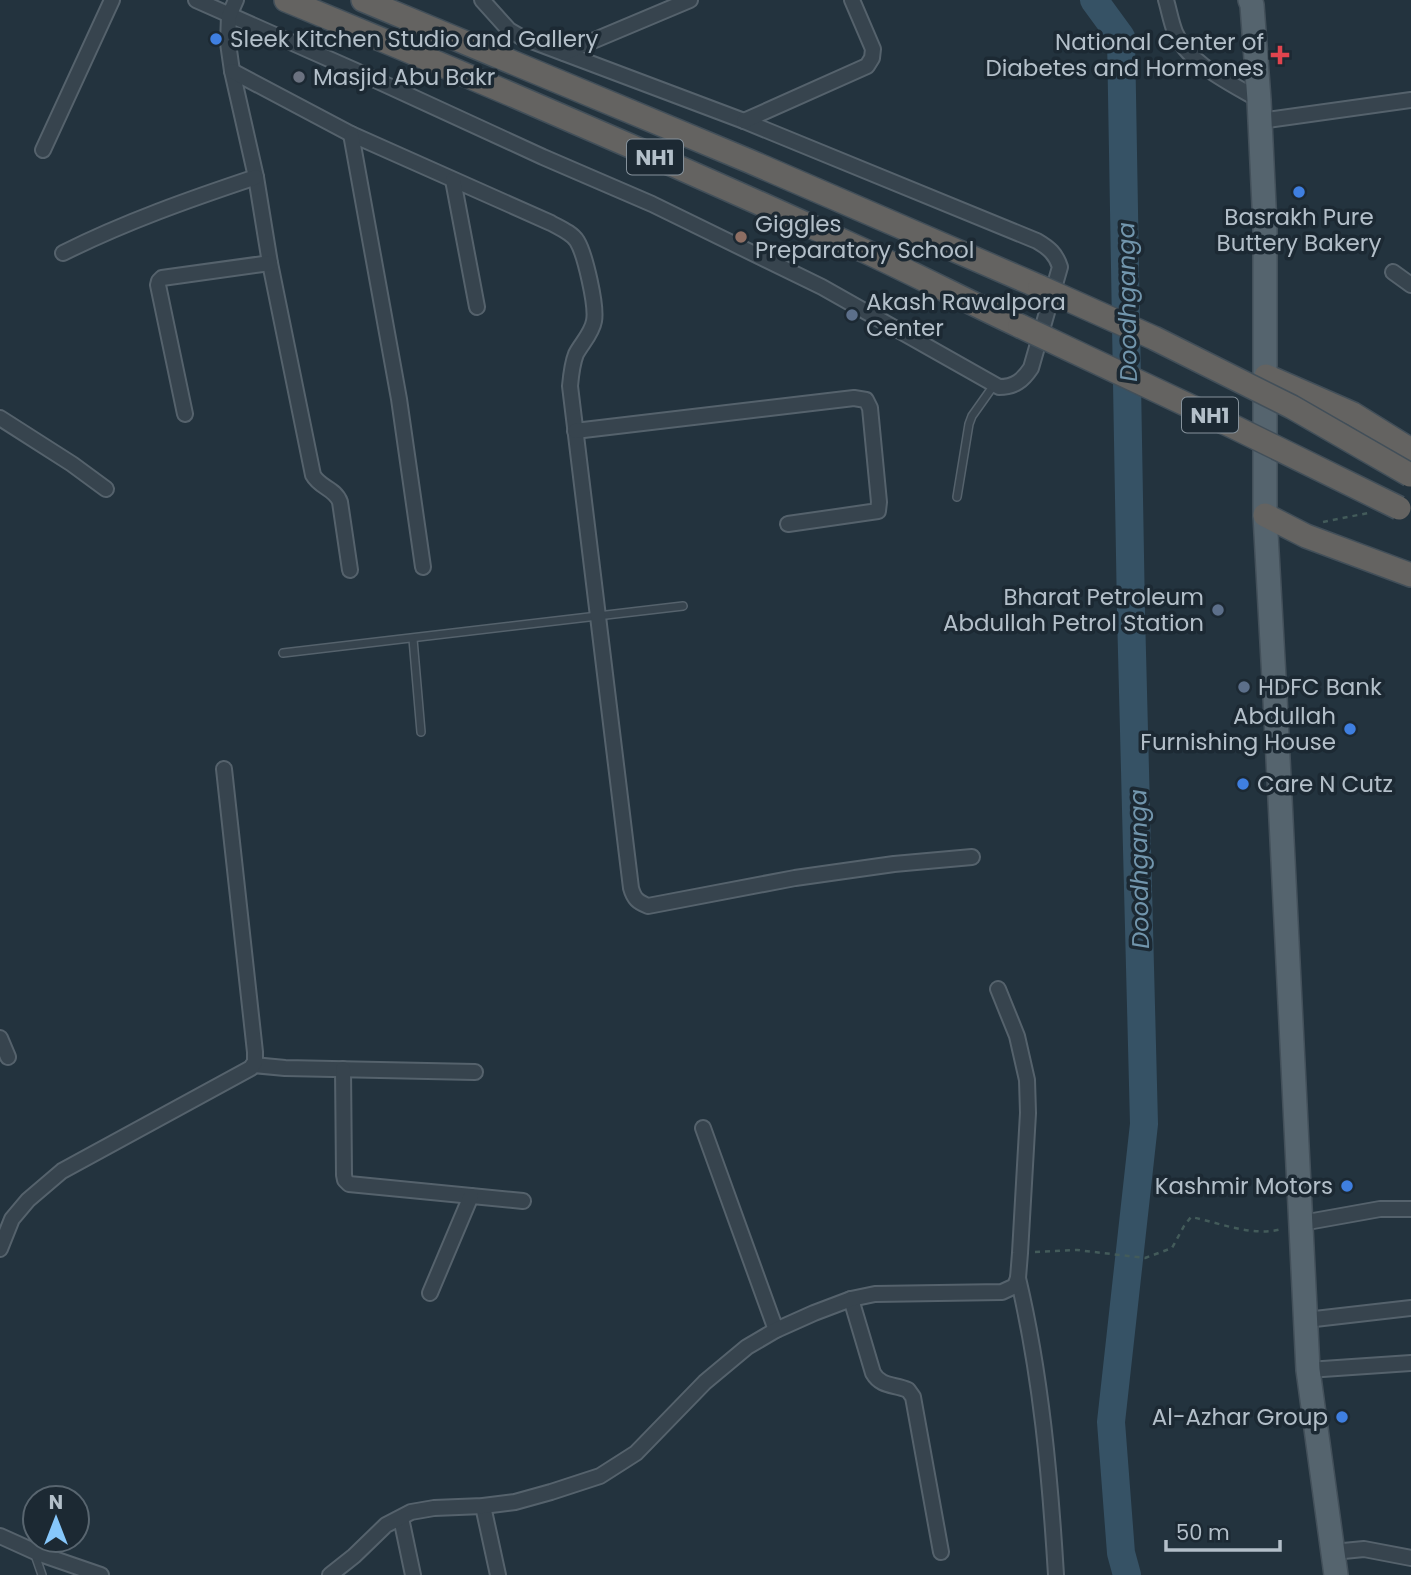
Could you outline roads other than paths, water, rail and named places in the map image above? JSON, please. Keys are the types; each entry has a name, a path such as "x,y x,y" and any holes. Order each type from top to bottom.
{"highway":[{"name":"NH1","path":"286,0 694,174 869,253 1405,511"},
{"name":"NH1","path":"363,0 749,161 1154,338 1292,408 1411,475"},
{"path":"1266,376 1353,414 1411,450"},
{"path":"1265,515 1306,536 1411,575"}],"main road":[{"path":"1250,0 1265,227 1265,515 1308,1370 1334,1564"}],"street":[{"path":"43,150 112,0"},
{"path":"196,0 652,204 822,287 999,387 1015,384 1023,379 1031,368 1060,267 1057,257 1049,248 744,121 515,34 499,20 490,2"},
{"path":"236,0 229,16 228,43 256,177 270,263 313,475 316,481 337,494 350,570"},
{"path":"564,53 690,0"},
{"path":"744,121 867,66 873,49 852,0"},
{"path":"1166,0 1175,33 1187,51 1259,111 1411,100"},
{"path":"232,71 351,134 565,231 576,239 584,255 594,322 575,357 570,386 634,897 648,906 794,878 894,864 972,857"},
{"path":"351,134 399,399 423,567"},
{"path":"63,253 148,215 256,177"},
{"path":"453,180 477,307"},
{"path":"185,414 159,281 162,278 270,263"},
{"path":"1393,272 1411,285"},
{"path":"575,431 854,398 866,400 870,408 880,507 878,511 788,523"},
{"path":"0,418 106,489"},
{"path":"223,769 255,1052 253,1065"},
{"path":"330,1575 386,1525 411,1512 515,1502 600,1476 636,1453 705,1382 747,1347 814,1313 851,1299 875,1294 1002,1292 1015,1286 1020,1252 1028,1113 1027,1080 1017,1036 998,989"},
{"path":"0,1038 8,1056"},
{"path":"0,1249 12,1219 28,1200 62,1171 253,1065 475,1072"},
{"path":"343,1069 344,1175 349,1184 523,1201"},
{"path":"703,1128 776,1330"},
{"path":"430,1293 471,1196"},
{"path":"1302,1223 1380,1209 1411,1209"},
{"path":"1018,1278 1034,1354 1056,1575"},
{"path":"851,1299 877,1380 908,1390 913,1397 941,1552"},
{"path":"1306,1320 1411,1308"},
{"path":"1308,1370 1411,1363"},
{"path":"483,1506 498,1575"},
{"path":"401,1518 413,1575"},
{"path":"0,1536 21,1545"},
{"path":"1334,1564 1364,1549 1411,1558"},
{"path":"42,1554 101,1575"}],"lane":[{"path":"957,497 969,424 995,384"},
{"path":"283,653 684,606"},
{"path":"413,639 421,732"},
{"path":"35,1554 42,1575"}],"waterway":[{"name":"Doodhganga","path":"1094,0 1121,37 1131,613 1144,1124 1111,1422 1121,1553 1127,1575"}],"place":[{"name":"Sleek Kitchen Studio and Gallery","path":"216,39"},
{"name":"National Center of Diabetes and Hormones","path":"1280,55"},
{"name":"Masjid Abu Bakr","path":"299,77"},
{"name":"Basrakh Pure Buttery Bakery","path":"1299,192"},
{"name":"Giggles Preparatory School","path":"741,237"},
{"name":"Akash Rawalpora Center","path":"852,315"},
{"name":"Bharat Petroleum Abdullah Petrol Station","path":"1218,610"},
{"name":"HDFC Bank","path":"1244,687"},
{"name":"Abdullah Furnishing House","path":"1350,729"},
{"name":"Care N Cutz","path":"1243,784"},
{"name":"Kashmir Motors","path":"1347,1186"},
{"name":"Al-Azhar Group","path":"1342,1417"}]}
